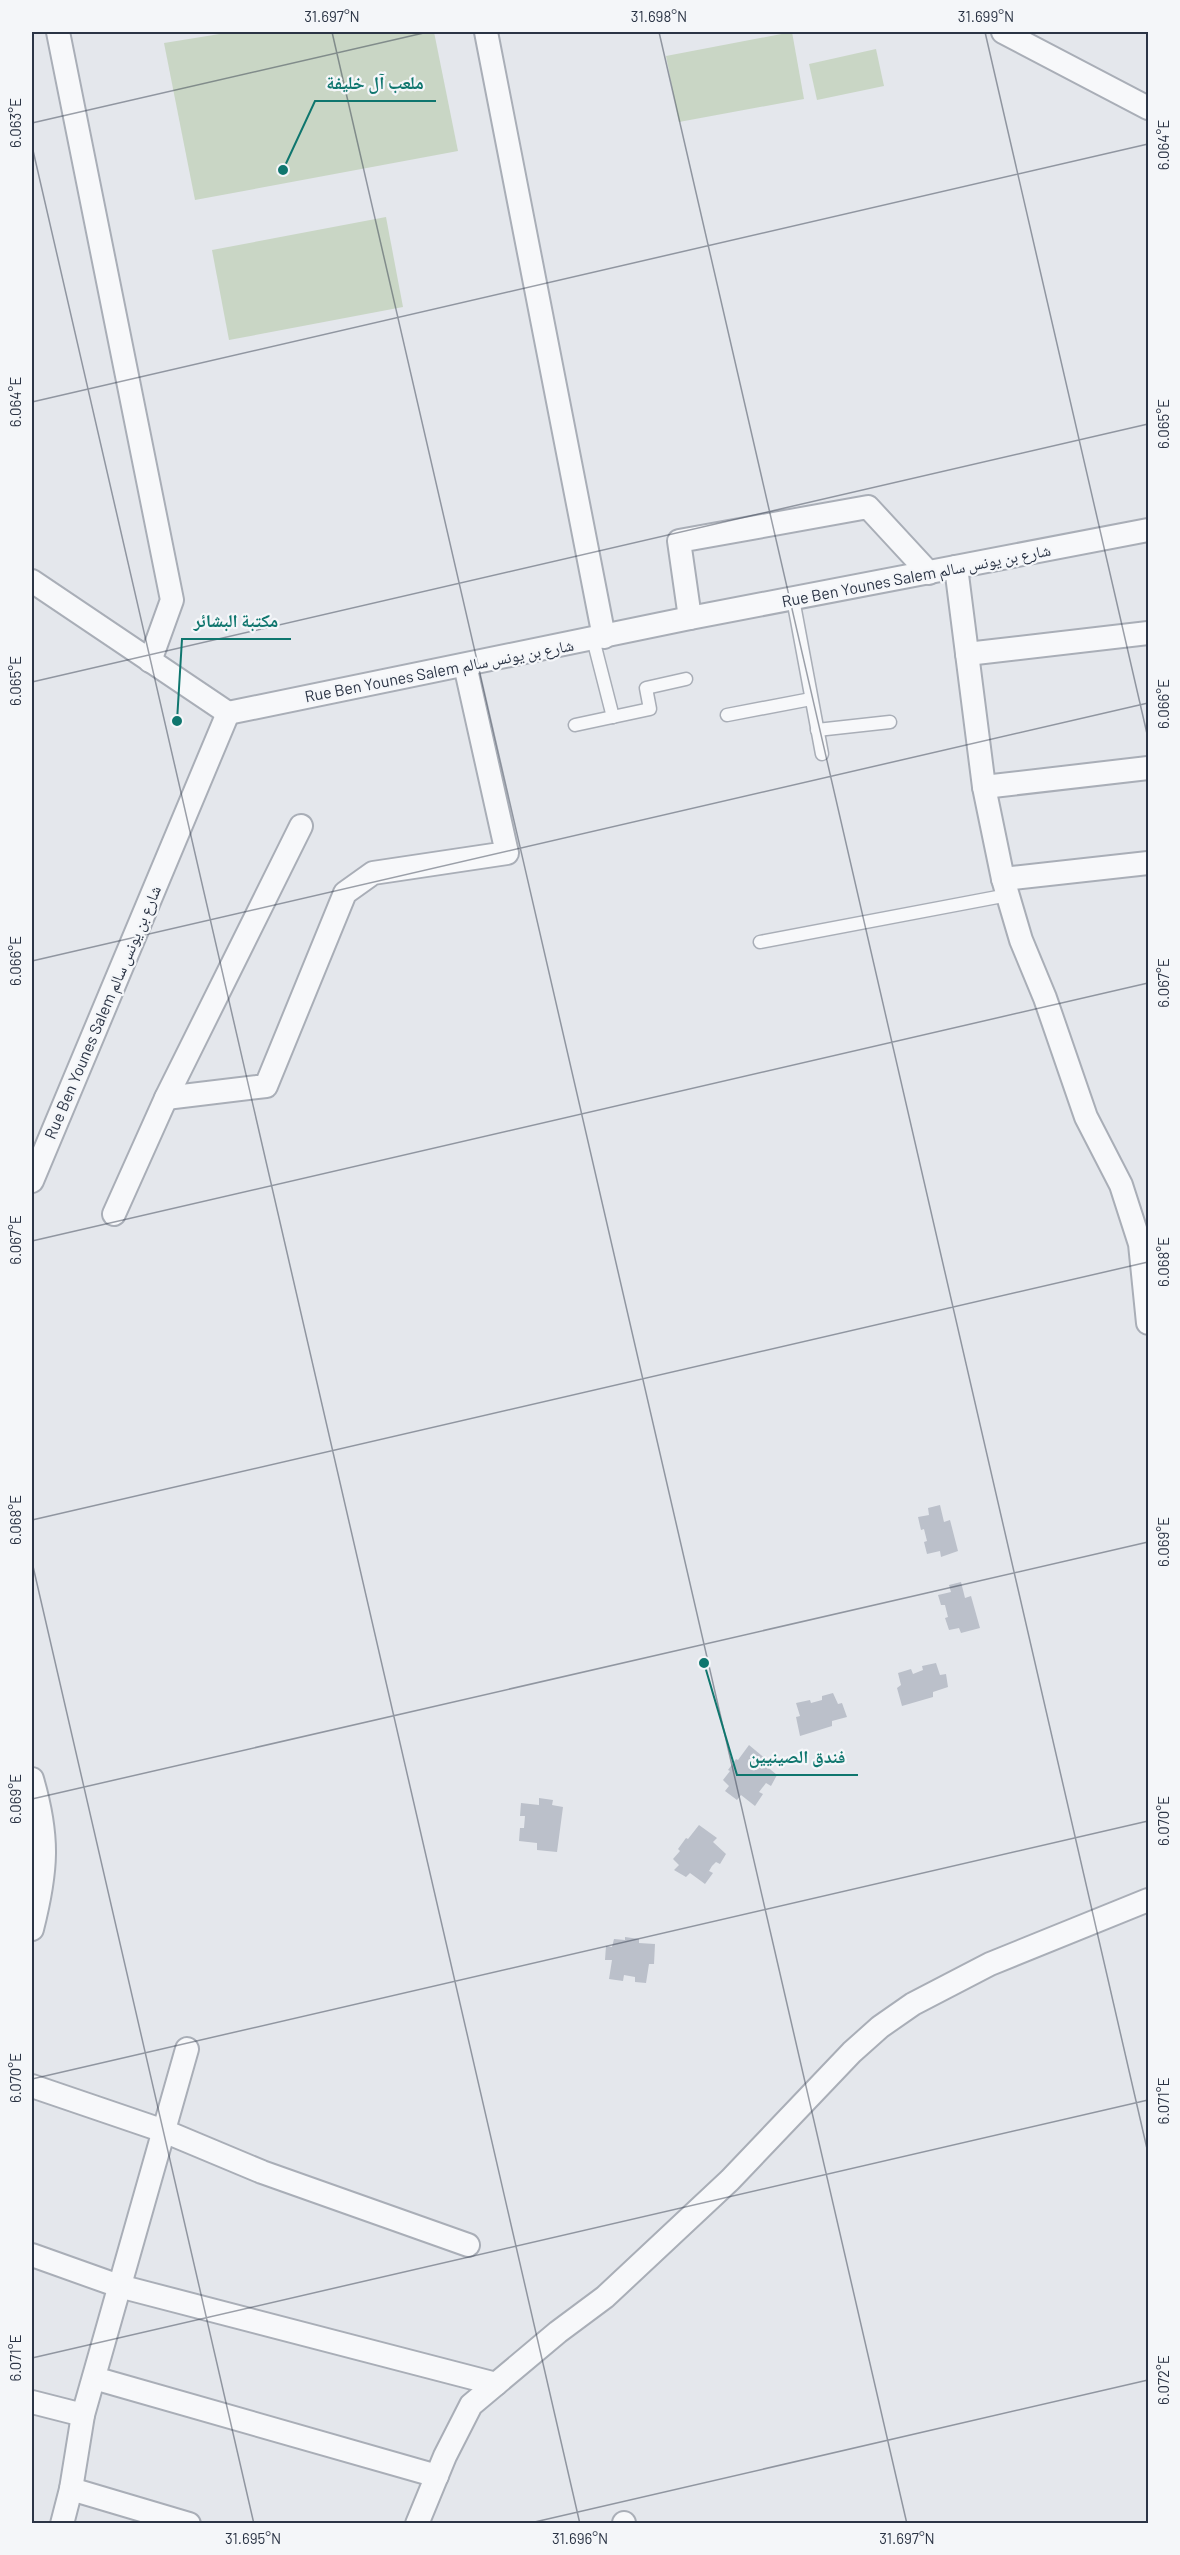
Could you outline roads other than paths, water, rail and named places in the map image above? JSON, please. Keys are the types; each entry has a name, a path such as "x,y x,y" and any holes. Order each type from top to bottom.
{"street":[{"path":"58,32 172,600 150,661"},
{"path":"486,32 599,638"},
{"path":"1003,32 1149,108"},
{"path":"690,618 679,541 868,507 929,573"},
{"name":"Rue Ben Younes Salem شارع بن يونس سالم","path":"32,1181 228,713 690,618 1149,530"},
{"path":"956,567 984,787 1005,887 1021,940 1086,1117 1121,1185 1140,1244 1149,1323"},
{"path":"32,581 228,713"},
{"path":"968,654 1149,633"},
{"path":"166,1098 266,1086 345,893 373,873 507,853 465,664"},
{"path":"984,787 1149,768"},
{"path":"114,1214 166,1098 301,826"},
{"path":"1005,887 1149,863"},
{"path":"32,1779 39,1805 46,1850 40,1897 32,1929"},
{"path":"417,2523 471,2405 558,2331 605,2297 730,2180 852,2052 880,2027 913,2004 990,1964 1149,1900"},
{"path":"62,2523 71,2488 83,2415 187,2049"},
{"path":"32,2086 164,2131 262,2172 468,2245"},
{"path":"32,2255 119,2286 496,2384"},
{"path":"94,2378 437,2476"},
{"path":"32,2402 83,2415"},
{"path":"71,2488 189,2523"}],"lane":[{"path":"794,599 822,754"},
{"path":"599,638 613,717"},
{"path":"575,725 650,709 646,687 686,679"},
{"path":"727,715 811,699"},
{"path":"817,729 890,722"},
{"path":"760,942 1005,887"}],"place":[{"name":"ملعب آل خليفة","path":"283,170"},
{"name":"مكتبة البشائر","path":"177,721"},
{"name":"فندق الصينيين","path":"704,1663"}]}
